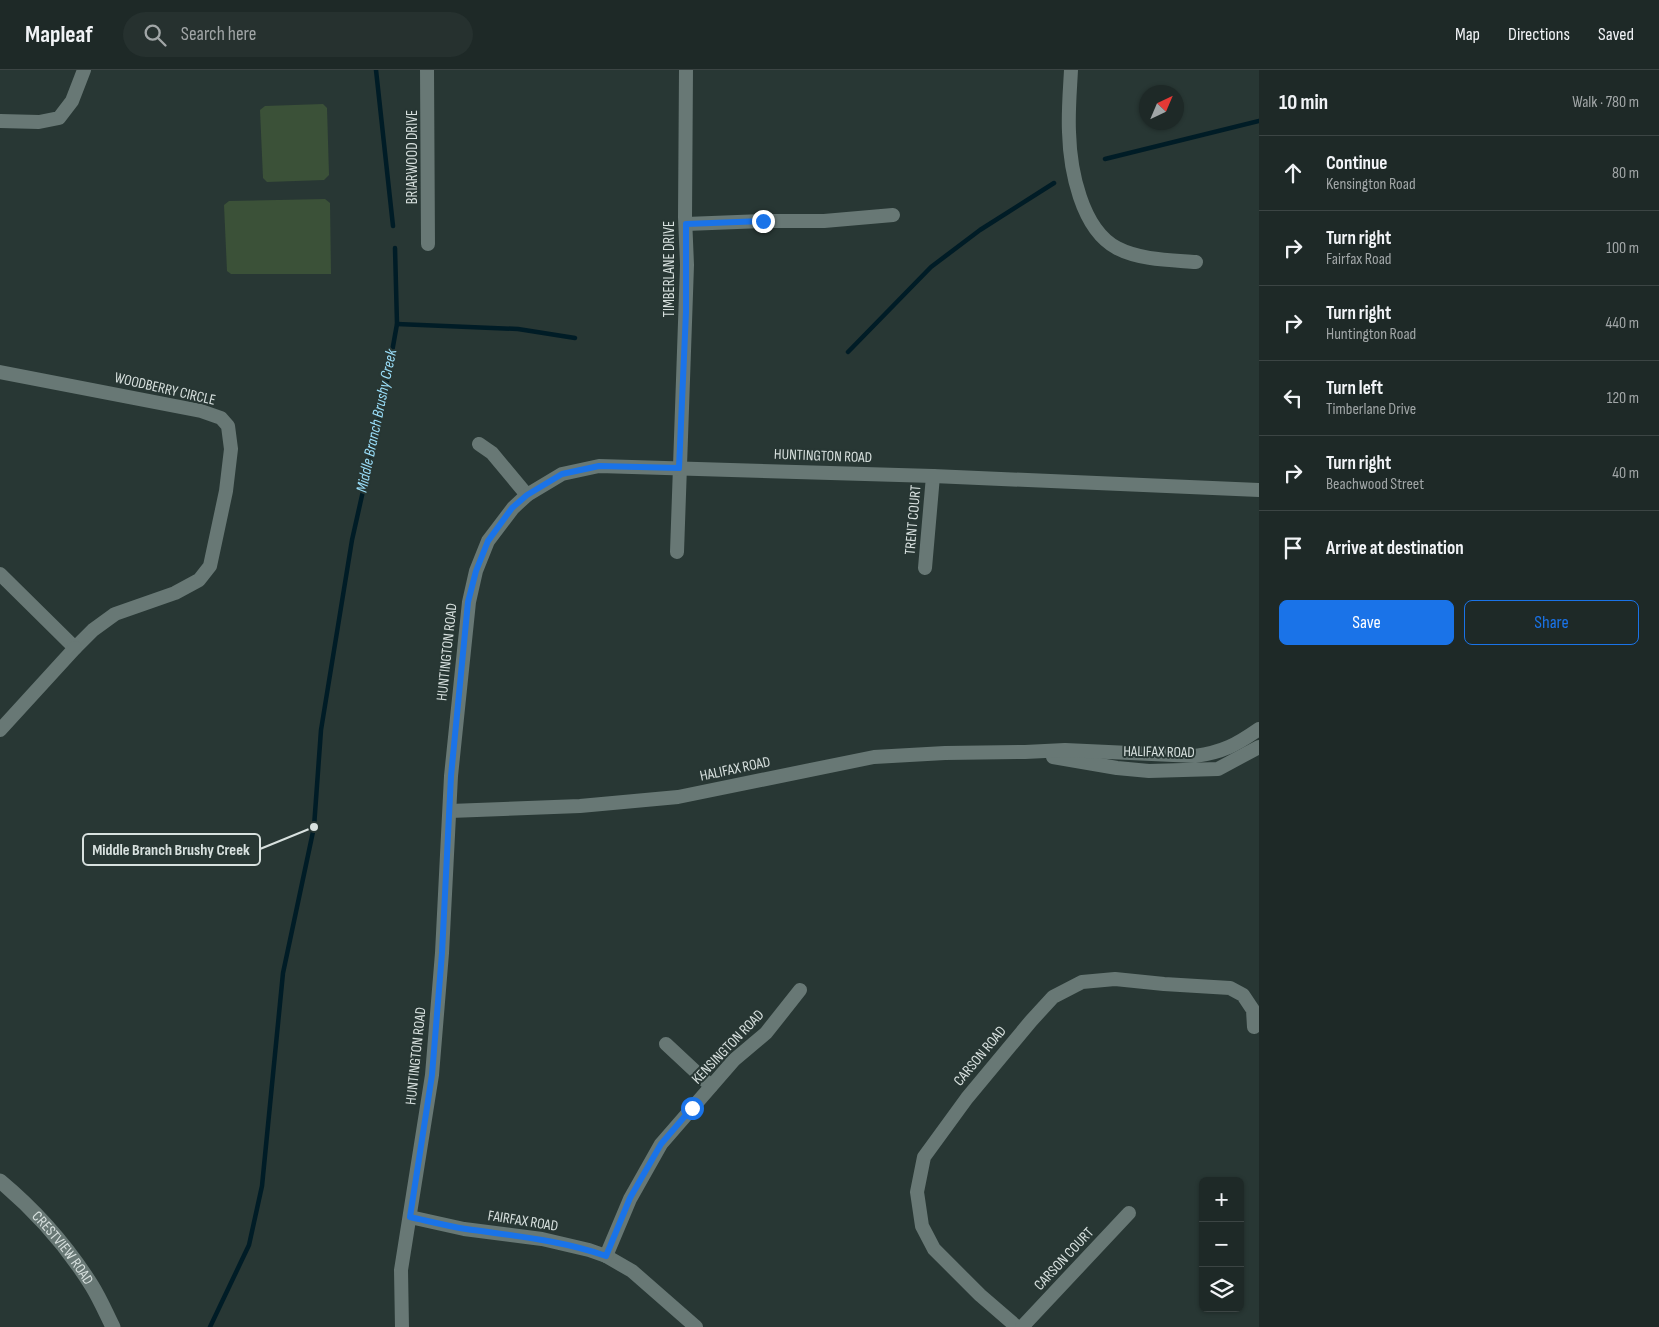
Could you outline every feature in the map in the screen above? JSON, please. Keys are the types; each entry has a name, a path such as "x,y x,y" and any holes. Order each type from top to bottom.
{"street":[{"path":"0,121 39,122 59,118 72,101 84,70"},
{"name":"BRIARWOOD DRIVE","path":"427,70 428,244"},
{"name":"TIMBERLANE DRIVE","path":"677,552 686,312 686,70"},
{"path":"1071,70 1069,132 1075,182 1084,209 1100,236 1116,248 1135,255 1162,260 1196,262"},
{"path":"686,224 824,221 893,216"},
{"name":"WOODBERRY CIRCLE","path":"0,372 201,411 221,418 228,426 231,450 226,491 210,566 199,580 175,592 115,614 93,630 0,730"},
{"path":"479,444 492,453 527,495"},
{"name":"HUNTINGTON ROAD","path":"402,1327 401,1270 432,1075 461,661 468,602 488,541 512,508 527,495 562,474 599,466 934,476 1259,490"},
{"name":"TRENT COURT","path":"925,568 934,476"},
{"path":"0,574 75,648"},
{"name":"HALIFAX ROAD","path":"450,811 580,806 678,797 874,756 1065,750 1196,756 1216,754 1233,746 1259,729"},
{"name":"HALIFAX ROAD","path":"1025,752 1117,768 1149,771 1218,769 1259,747"},
{"name":"CARSON ROAD","path":"1018,1327 980,1295 934,1249 922,1226 917,1192 924,1157 966,1098 1031,1021 1053,998 1082,982 1115,979 1230,988 1243,995 1252,1010 1254,1028"},
{"name":"KENSINGTON ROAD","path":"606,1256 630,1198 661,1144 734,1060 766,1033 800,990"},
{"path":"666,1044 711,1086"},
{"name":"CRESTVIEW ROAD","path":"0,1181 24,1201 65,1246 92,1287 113,1327"},
{"name":"CARSON COURT","path":"1022,1327 1129,1213"},
{"name":"FAIRFAX ROAD","path":"410,1217 464,1229 542,1239 606,1256 632,1270 696,1327"}],"green space":[{"path":"323,104 327,108 329,175 324,180 267,182 263,178 260,110 265,106"},
{"path":"325,199 330,203 331,274 231,274 227,271 224,205 229,201"}],"waterway":[{"name":"Middle Branch Brushy Creek","path":"376,70 393,226"},
{"path":"1105,159 1259,121"},
{"path":"848,352 931,267 980,230 1054,183"},
{"name":"Middle Branch Brushy Creek","path":"210,1327 249,1245 262,1186 283,973 314,827 321,730 352,540 383,402 397,324 395,248"},
{"path":"397,324 518,329 575,338"}],"place":[{"name":"Middle Branch Brushy Creek","path":"314,827"}],"route":[{"path":"692,1108 661,1144 630,1198 606,1256 542,1239 464,1229 410,1217 432,1075 442,953 451,776 461,661 468,602 476,571 488,541 512,508 527,495 562,474 599,466 679,468 686,312 686,224 763,221"}]}
